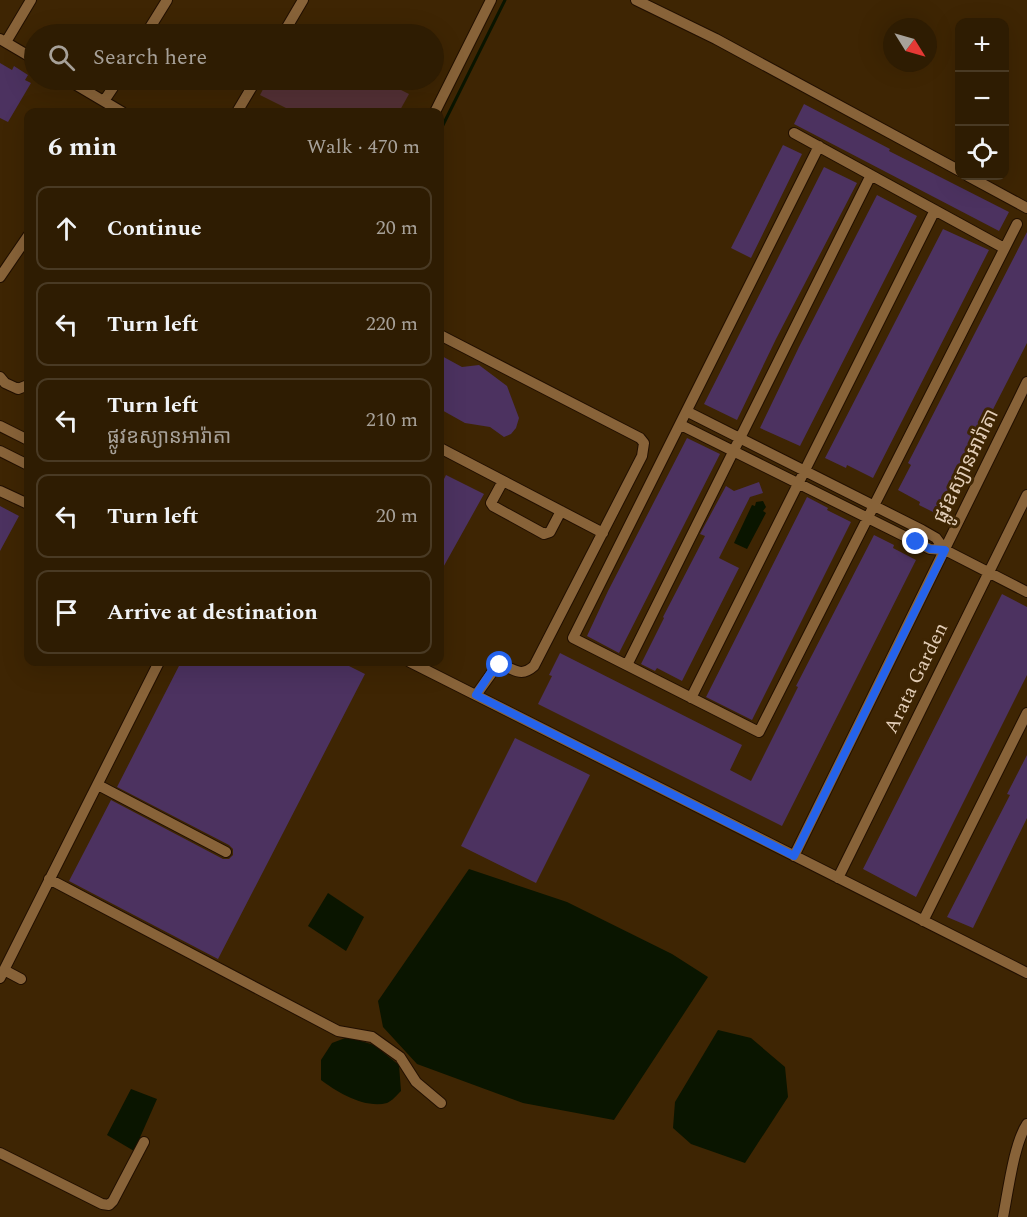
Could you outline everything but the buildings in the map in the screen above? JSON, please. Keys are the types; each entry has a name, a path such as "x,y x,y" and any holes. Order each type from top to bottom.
{"street":[{"path":"24,53 3,40 31,0"},
{"path":"152,24 167,0"},
{"path":"289,24 303,0"},
{"path":"437,108 491,0"},
{"path":"636,0 716,39 955,168"},
{"path":"85,90 115,108"},
{"path":"104,101 111,90"},
{"path":"239,108 250,90"},
{"path":"794,132 1004,248"},
{"path":"819,146 573,638 759,732 1017,224"},
{"path":"627,665 871,175"},
{"path":"975,180 1027,208"},
{"path":"691,698 935,210"},
{"path":"0,277 24,242"},
{"path":"444,336 640,438 644,443 642,456 534,666 522,672 500,665 496,667 476,695"},
{"path":"0,377 5,383 18,389 24,387"},
{"name":"ផ្លូវឧស្យានអារ៉ាតា","path":"794,856 1027,382"},
{"path":"688,412 936,537 945,550"},
{"path":"681,425 930,549 945,550 1027,592"},
{"path":"0,426 24,438"},
{"path":"0,451 24,463"},
{"path":"444,451 603,533"},
{"path":"503,481 491,503 493,506 544,534 550,532 561,511"},
{"path":"0,491 24,502"},
{"name":"Arata Garden","path":"838,878 1027,495"},
{"path":"21,979 2,974 157,666"},
{"path":"418,666 1027,973"},
{"path":"923,921 1027,712"},
{"path":"98,785 226,852"},
{"path":"50,879 338,1031 372,1037 400,1056 416,1083 441,1103"},
{"path":"1004,1217 1016,1155 1023,1129 1027,1124"},
{"path":"0,1153 102,1204 109,1205 144,1142"}],"shaded area":[{"path":"263,90 401,90 409,94 401,108 286,108 260,95"},
{"path":"763,501 766,507 763,511 766,513 747,549 734,543 752,505 755,506 756,502"},
{"path":"469,869 567,902 672,954 708,977 614,1120 523,1103 417,1064 383,1027 378,1001"},
{"path":"328,893 364,917 346,951 308,926"},
{"path":"718,1030 751,1038 785,1067 788,1097 745,1163 691,1144 673,1128 675,1102"},
{"path":"348,1037 374,1045 399,1065 401,1091 389,1102 370,1104 361,1102 335,1090 321,1080 321,1060 332,1043"},
{"path":"131,1089 157,1099 134,1151 107,1135"}],"waterway":[{"path":"444,123 505,0"}],"route":[{"path":"500,665 491,672 476,695 794,856 945,550 930,549 916,542"}]}
